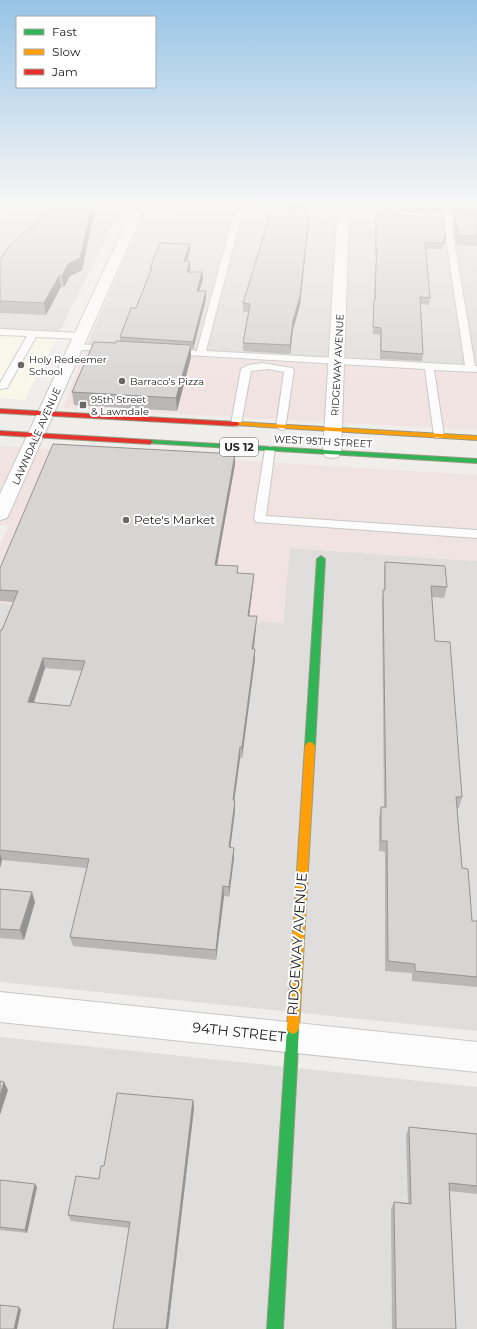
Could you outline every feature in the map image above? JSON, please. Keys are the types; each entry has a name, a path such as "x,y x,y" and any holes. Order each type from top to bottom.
{"main road":[{"name":"WEST 95TH STREET","path":"0,411 477,438"},
{"name":"WEST 95TH STREET","path":"0,433 477,461"},
{"name":"RIDGEWAY AVENUE","path":"275,1329 321,559"}],"street":[{"name":"LAWNDALE AVENUE","path":"2,505 36,436 112,267"},
{"name":"RIDGEWAY AVENUE","path":"332,453 341,267"},
{"name":"94TH STREET","path":"0,1007 477,1057"}],"lane":[{"path":"201,353 223,267"},
{"path":"163,351 337,362 474,368 456,267"},
{"path":"0,332 33,334 124,349"},
{"path":"0,386 3,386 33,334"},
{"path":"430,366 440,436"},
{"path":"236,424 246,369 252,367 278,367 289,370 281,427"},
{"path":"270,449 260,519 477,534"}],"shaded area":[{"path":"0,267 92,267 59,333 0,330"},
{"path":"121,267 477,267 477,369 86,347"},
{"name":"Holy Redeemer School","path":"0,330 59,333 25,400 0,398"},
{"path":"86,347 477,369 477,430 63,408"},
{"path":"0,446 477,475 477,561 290,548 283,623 0,603 0,545 9,526 0,525"},
{"path":"289,548 477,561 477,1031 0,982 0,603 283,623"},
{"path":"0,1037 477,1087 477,1329 0,1329"}],"building":[{"path":"0,267 66,267 62,276 59,276 44,303 0,301"},
{"path":"188,267 187,272 202,272 197,291 206,291 193,342 120,337 131,308 136,308 152,268 150,268"},
{"path":"254,267 303,267 300,296 293,321 290,345 243,343 250,304 243,303"},
{"path":"376,267 427,267 430,298 420,297 423,354 381,351 381,328 373,327"},
{"path":"116,341 191,345 176,398 72,392 94,342 116,343"},
{"path":"53,444 235,454 215,565 238,566 237,573 254,574 248,616 257,616 252,649 255,649 242,747 240,747 233,800 235,801 229,847 234,848 229,887 223,886 216,950 70,937 89,859 0,850 0,630 2,630 18,591 0,590 0,568","holes":["43,658 85,661 70,706 28,702"]},
{"path":"385,562 445,566 447,587 431,586 435,641 450,642 462,797 456,797 462,868 468,869 472,921 477,921 477,977 415,971 415,964 388,961 387,841 381,841 381,807 386,807 383,590 385,590"},
{"path":"0,889 32,892 20,930 0,929"},
{"path":"0,1081 4,1082 0,1096"},
{"path":"117,1093 193,1100 166,1329 113,1329 130,1222 68,1215 76,1176 99,1179 101,1166 104,1166"},
{"path":"409,1127 477,1134 477,1186 449,1183 456,1329 396,1329 394,1202 411,1204"},
{"path":"0,1180 35,1184 25,1230 0,1227"},
{"path":"0,1305 19,1307 14,1329 0,1329"}],"traffic: fast":[{"path":"150,442 477,461"},
{"path":"310,746 321,559"},
{"path":"275,1329 293,1028"}],"traffic: slow":[{"path":"237,424 477,438"},
{"path":"293,1028 310,746"}],"traffic: jam":[{"path":"0,411 237,424"},
{"path":"0,433 150,442"}],"place":[{"name":"Holy Redeemer School","path":"21,365"},
{"name":"Barraco's Pizza","path":"122,381"},
{"name":"95th Street & Lawndale","path":"83,405"},
{"name":"Pete's Market","path":"126,520"}]}
